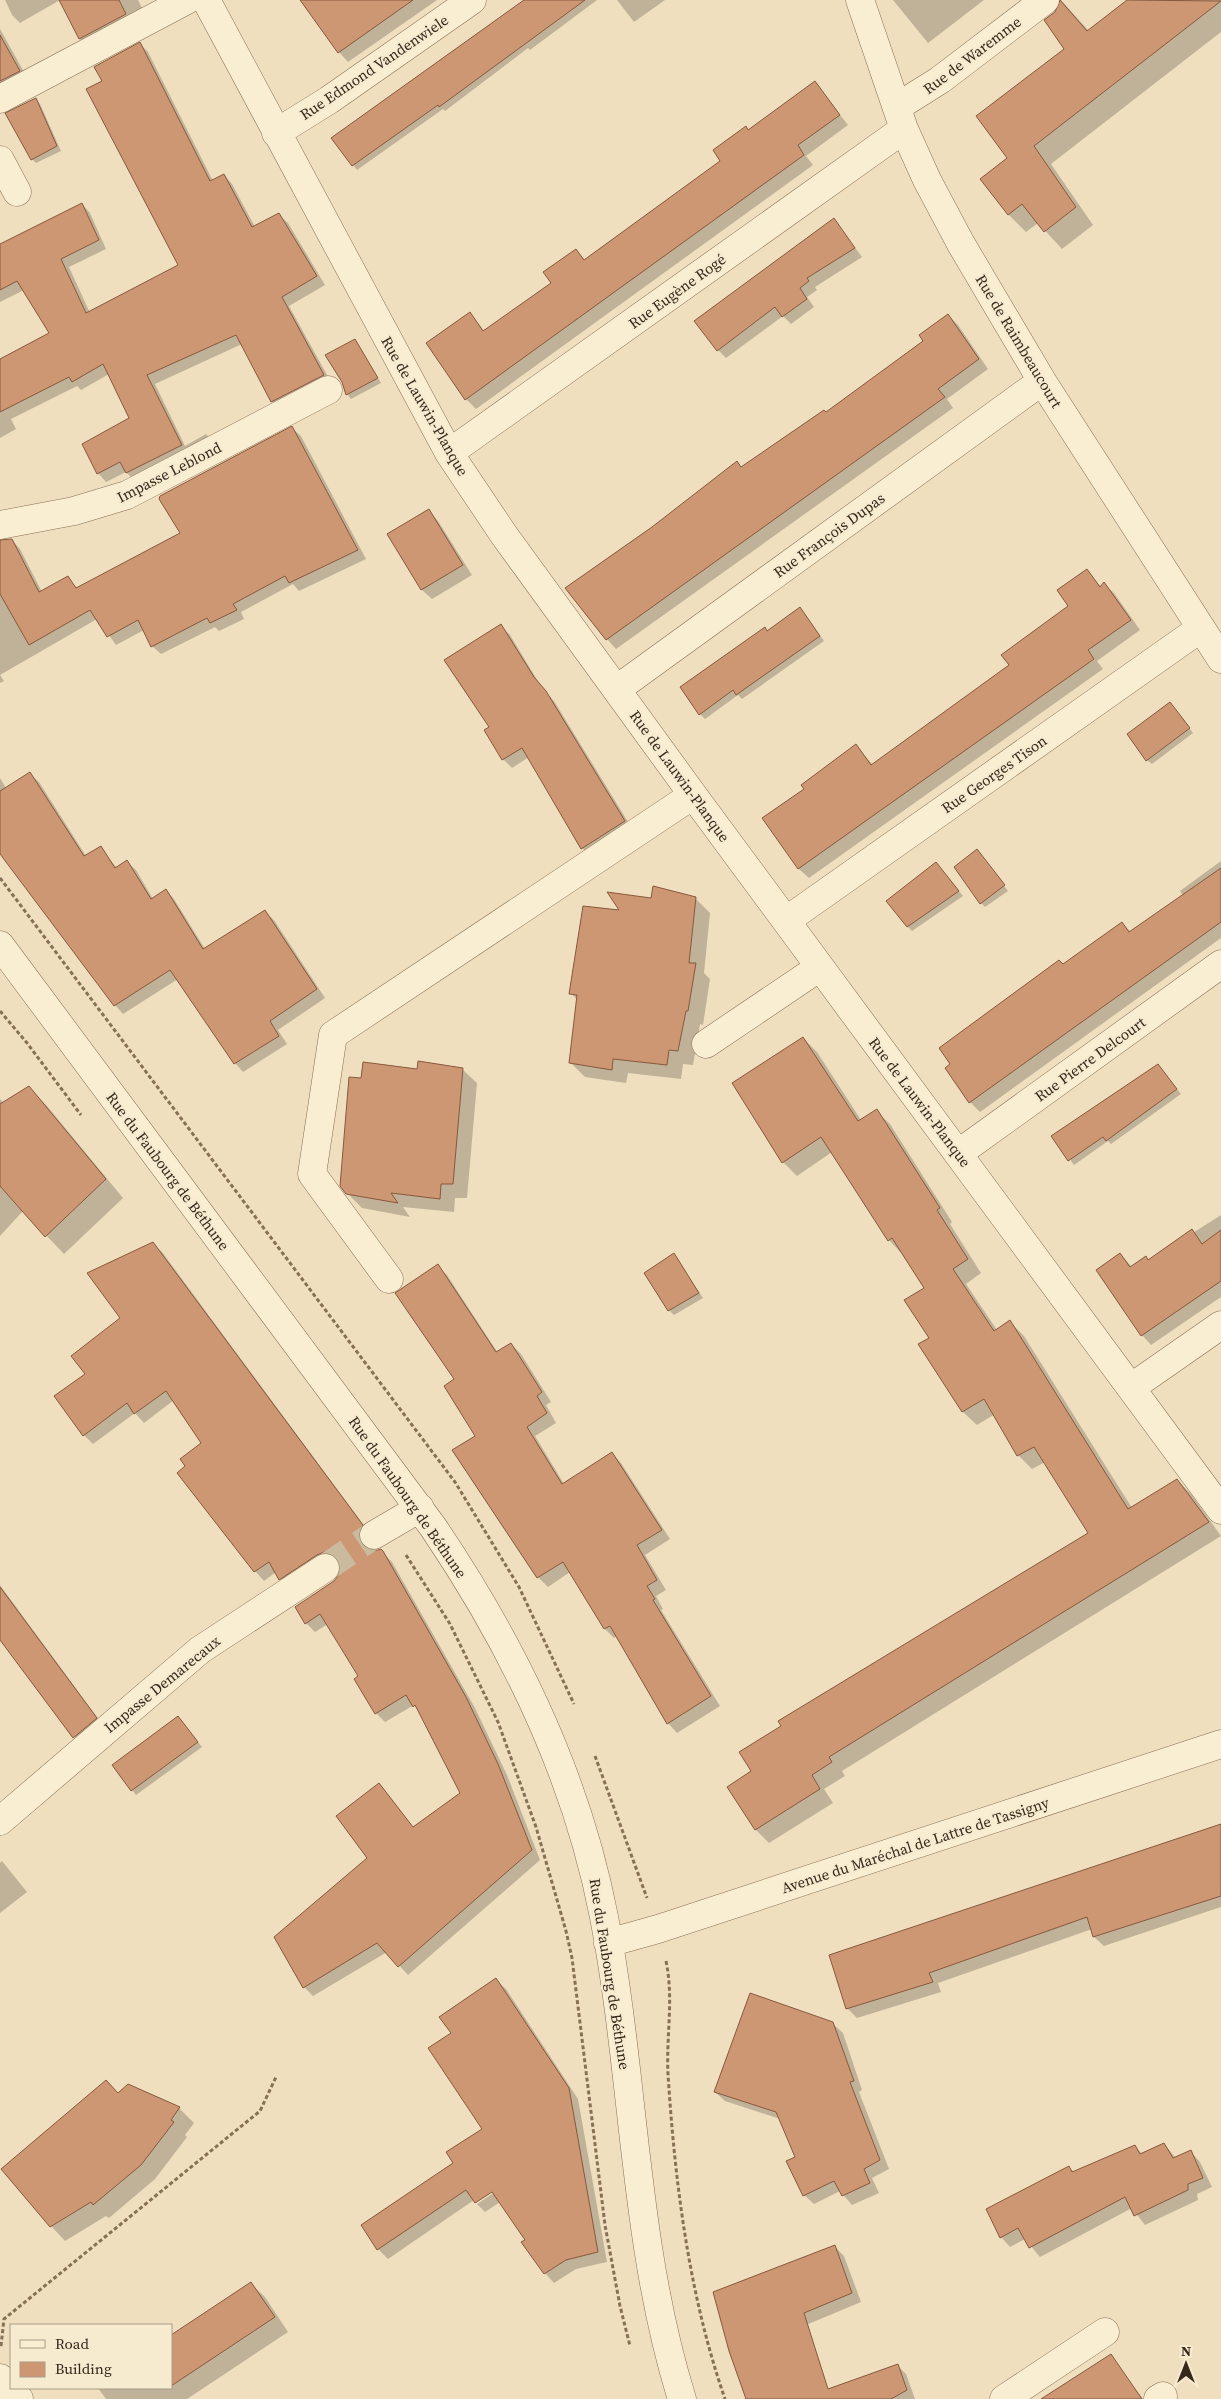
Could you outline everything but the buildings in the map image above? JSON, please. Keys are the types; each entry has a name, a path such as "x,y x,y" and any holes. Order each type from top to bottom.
{"street":[{"path":"0,98 187,0"},
{"name":"Rue de Lauwin-Planque","path":"206,0 449,453 504,535 693,795 1221,1510"},
{"name":"Rue Edmond Vandenwiele","path":"276,133 329,100 472,0"},
{"name":"Rue de Raimbeaucourt","path":"860,0 900,118 927,180 961,244 1042,380 1221,660"},
{"name":"Rue de Waremme","path":"900,118 940,80 1045,0"},
{"name":"Rue Eugène Rogé","path":"449,453 900,118"},
{"path":"0,160 18,192"},
{"name":"Rue François Dupas","path":"617,689 1042,380"},
{"name":"Impasse Leblond","path":"0,525 74,511 127,495 328,390"},
{"name":"Rue Georges Tison","path":"787,920 1201,628"},
{"path":"388,1279 312,1174 333,1035 693,795"},
{"name":"Rue du Faubourg de Béthune","path":"0,945 420,1508 455,1559 484,1608 540,1716 579,1817 594,1874 608,1943 646,2245 664,2335 682,2399"},
{"name":"Rue Pierre Delcourt","path":"959,1153 1221,964"},
{"path":"706,1044 820,967"},
{"path":"1132,1387 1221,1325"},
{"path":"381,1531 420,1508"},
{"name":"Impasse Demarecaux","path":"5,1817 200,1650 325,1568"},
{"name":"Avenue du Maréchal de Lattre de Tassigny","path":"608,1943 667,1926 1221,1744"},
{"path":"1004,2399 1105,2332"},
{"path":"0,2378 19,2399"}],"path":[{"path":"0,1011 86,1122"},
{"path":"381,1531 450,1624 498,1722 536,1827 566,1931 605,2225 620,2306 631,2352"},
{"path":"0,2352 4,2319 260,2111 276,2077"}],"tunnel":[{"path":"325,1568 374,1535"}]}
